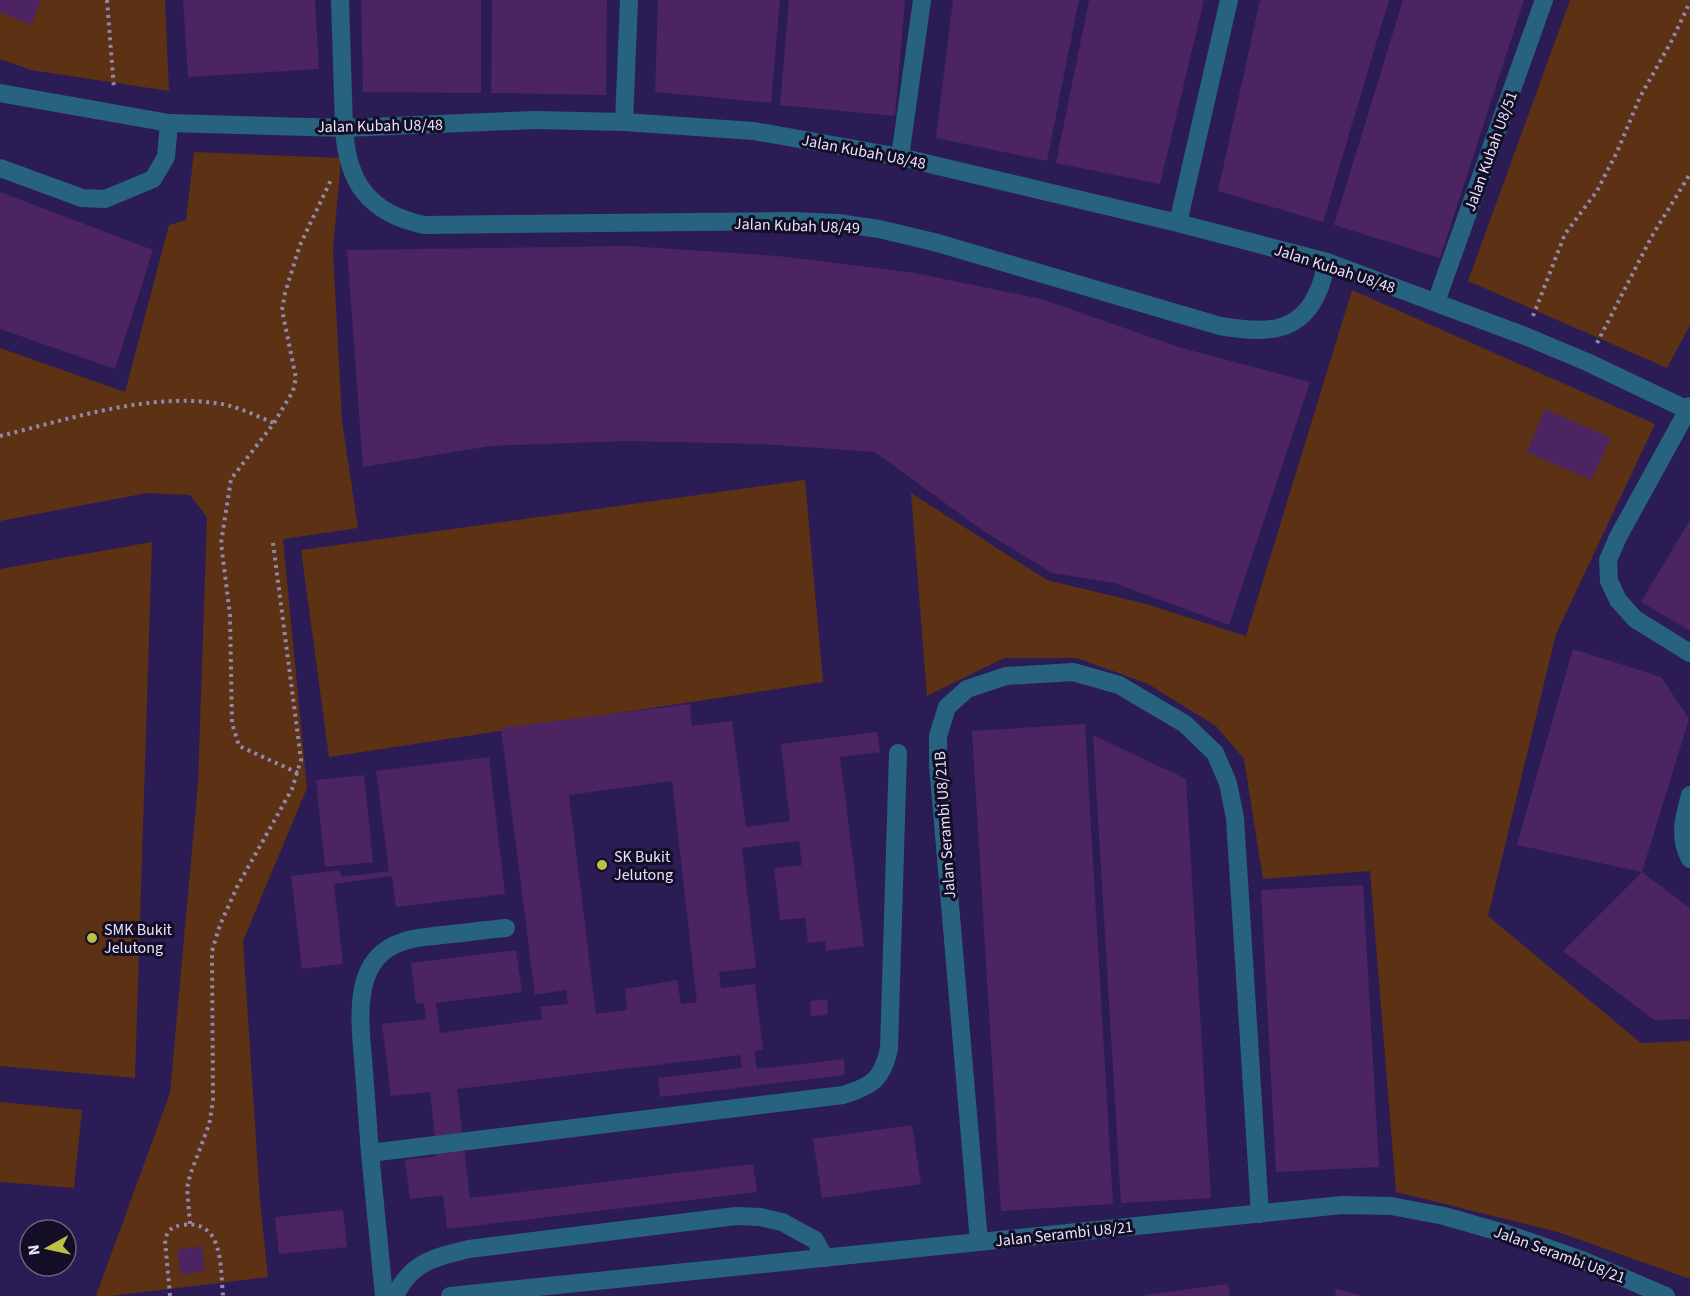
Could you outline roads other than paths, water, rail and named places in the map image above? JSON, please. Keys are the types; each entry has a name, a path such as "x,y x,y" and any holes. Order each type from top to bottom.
{"street":[{"name":"Jalan Kubah U8/49","path":"340,0 344,128 349,163 357,182 368,198 382,210 403,220 424,225 793,221 838,223 879,229 934,242 1220,326 1248,330 1269,330 1292,324 1309,308 1319,290 1327,262"},
{"path":"624,122 629,0"},
{"path":"900,157 922,0"},
{"path":"1178,223 1229,0"},
{"name":"Jalan Kubah U8/51","path":"1436,302 1544,0"},
{"name":"Jalan Kubah U8/48","path":"0,93 169,123 344,128 535,120 624,122 754,131 900,157 1178,223 1327,262 1525,336 1689,409"},
{"path":"0,168 82,198 105,199 153,179 166,157 169,123"},
{"path":"1689,409 1618,537 1608,560 1609,581 1618,600 1635,619 1690,653"},
{"name":"Jalan Serambi U8/21B","path":"979,1242 938,765 938,736 947,707 967,689 1006,676 1073,672 1119,685 1185,724 1215,753 1228,783 1235,818 1260,1214"},
{"path":"370,1153 843,1095 875,1082 885,1064 888,1049 898,753"},
{"path":"1690,795 1682,832 1683,848 1690,859"},
{"path":"384,1296 370,1153 360,1019 361,996 372,964 383,952 400,942 416,938 506,928"},
{"name":"Jalan Serambi U8/21","path":"450,1296 1342,1205 1391,1206 1444,1216 1507,1234 1582,1260 1666,1296"},
{"path":"395,1296 402,1282 416,1267 436,1256 469,1249 736,1216 760,1217 782,1222 815,1240 825,1258"}],"place":[{"name":"SK Bukit Jelutong","path":"602,865"},
{"name":"SMK Bukit Jelutong","path":"92,938"}]}
